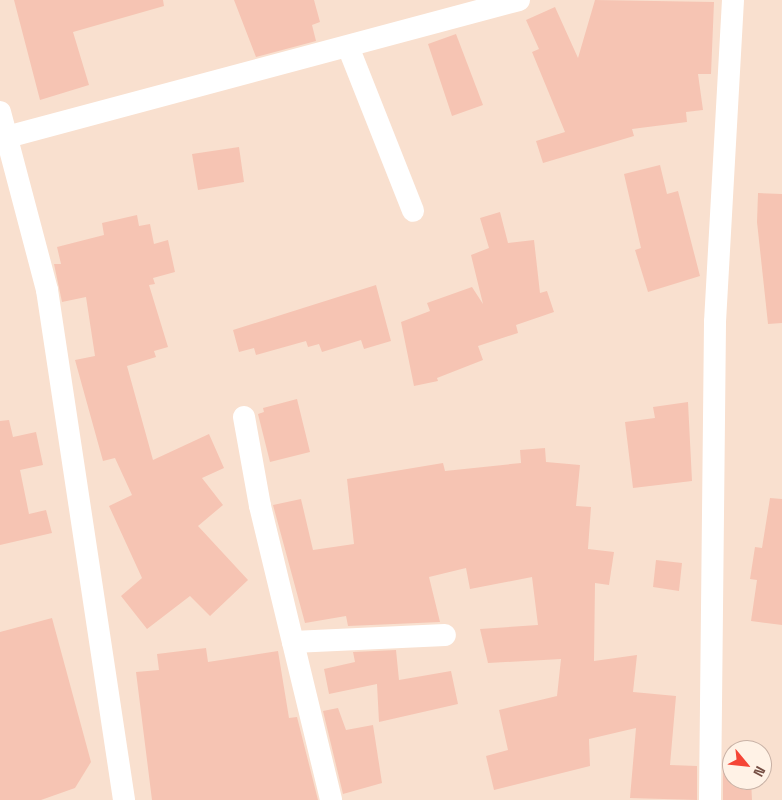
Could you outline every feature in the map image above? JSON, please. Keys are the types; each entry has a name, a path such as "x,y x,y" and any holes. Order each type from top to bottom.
{"street":[{"path":"6,137 349,49 519,0"},
{"path":"710,800 715,322 733,0"},
{"path":"349,49 413,211"},
{"path":"0,112 47,290 124,800"},
{"path":"244,417 292,642 331,800"},
{"path":"292,642 444,635"}],"shaded area":[{"path":"0,0 782,0 782,800 0,800"}],"building":[{"path":"14,0 163,0 164,6 73,32 89,85 40,100"},
{"path":"234,0 314,0 320,22 312,25 316,41 256,57"},
{"path":"595,0 714,2 711,74 698,74 703,110 686,112 687,122 632,129 634,136 543,163 536,141 565,132 532,52 539,49 526,20 555,7 578,58"},
{"path":"456,34 483,105 452,116 428,44"},
{"path":"239,147 244,182 198,190 192,154"},
{"path":"660,165 667,194 678,191 700,276 648,292 635,250 641,248 624,174"},
{"path":"758,193 782,194 782,323 768,324 757,222"},
{"path":"500,212 508,243 534,240 540,293 547,291 554,312 516,325 518,333 478,346 483,360 437,378 438,381 414,386 401,322 430,311 427,303 472,287 483,304 471,255 489,248 480,218"},
{"path":"137,215 139,226 150,224 154,244 168,240 175,272 153,278 155,284 149,285 168,347 154,351 156,357 127,366 153,460 209,434 224,468 202,478 223,505 198,526 248,580 210,616 190,596 147,629 121,596 142,578 109,506 132,495 115,458 103,461 75,360 95,356 86,297 62,302 54,264 61,264 57,247 104,235 102,223"},
{"path":"376,285 391,341 364,349 361,340 322,352 319,344 308,347 306,341 256,355 254,348 239,352 233,330"},
{"path":"297,399 310,452 270,462 258,414 264,412 263,408"},
{"path":"688,402 692,481 633,488 625,422 655,418 653,407"},
{"path":"9,420 13,437 36,432 43,465 20,470 29,514 46,510 52,533 0,545 0,421"},
{"path":"545,448 546,462 580,465 576,506 591,507 588,549 614,552 609,585 595,583 594,661 637,655 633,692 676,696 670,765 697,766 697,800 630,798 636,728 589,739 590,766 494,790 486,756 508,750 499,710 557,696 561,659 488,663 480,629 538,625 532,577 470,589 466,568 429,577 440,622 348,626 346,616 305,623 273,505 301,499 313,550 354,544 347,479 443,463 445,471 521,463 520,450"},
{"path":"770,498 782,499 782,625 751,621 757,580 750,579 755,547 762,548"},
{"path":"656,560 682,563 679,591 653,587"},
{"path":"52,618 91,762 75,788 41,800 0,800 0,632"},
{"path":"206,648 208,662 278,651 289,718 297,717 318,800 152,800 136,672 159,670 157,654"},
{"path":"396,650 399,680 451,671 458,704 379,722 377,684 329,694 324,669 355,662 353,652"},
{"path":"338,708 346,730 373,725 382,783 343,794 323,711"},
{"path":"723,790 752,790 752,800 723,800"}]}
